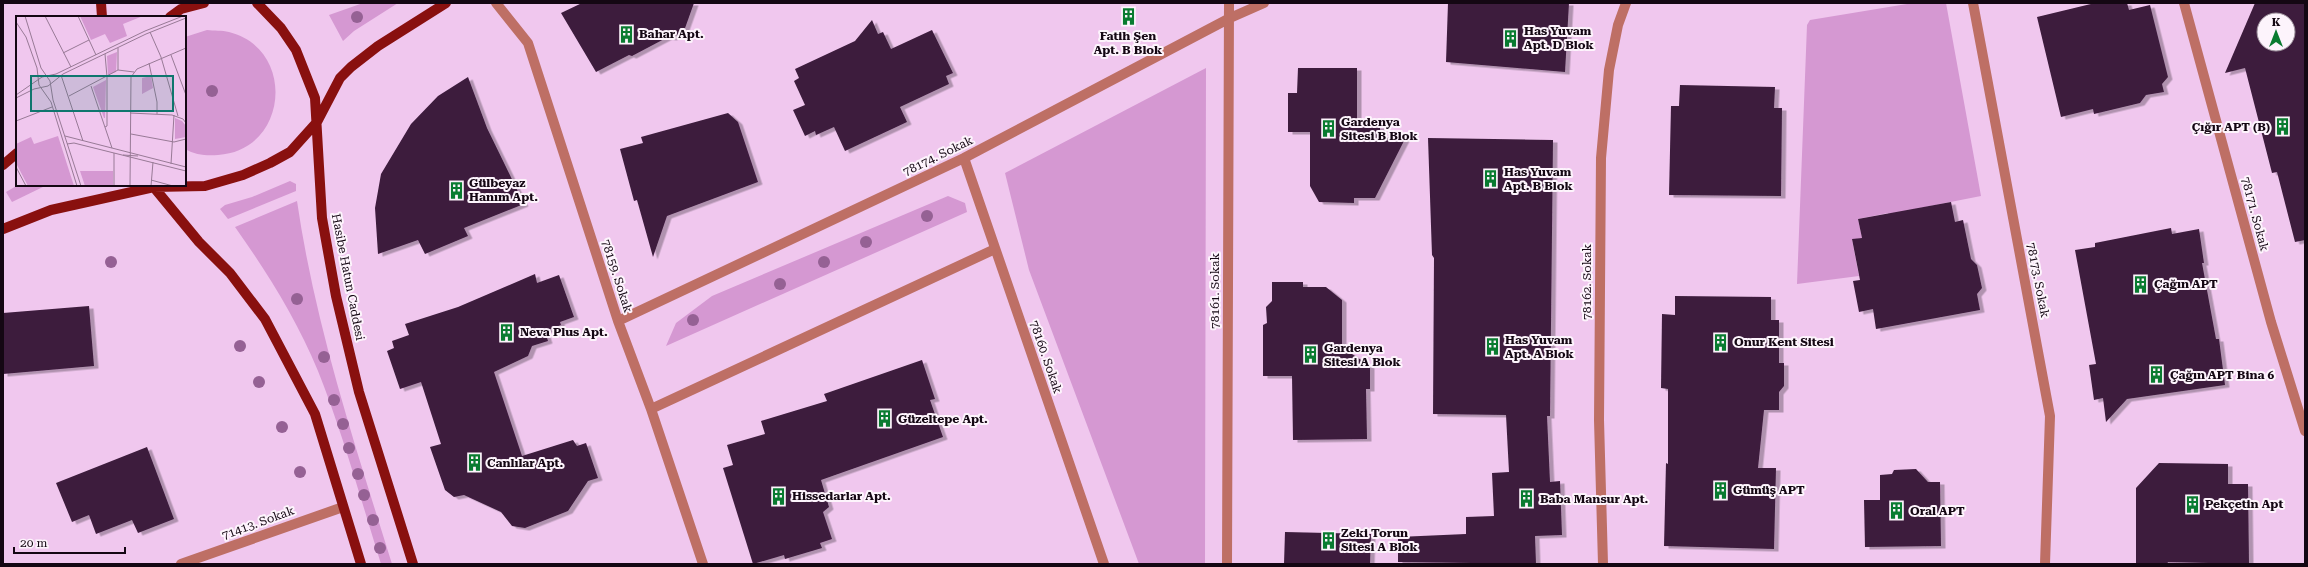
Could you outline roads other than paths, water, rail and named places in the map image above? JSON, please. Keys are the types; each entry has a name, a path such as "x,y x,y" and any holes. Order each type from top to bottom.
{"main road":[{"path":"101,3 102,16"},
{"path":"171,16 181,9 204,3"},
{"name":"Hasibe Hatun Caddesi","path":"257,3 281,28 296,50 315,98 322,218 336,296 359,392 413,564"},
{"path":"3,230 52,210 153,186 205,186 243,175 270,163 290,152 317,122 340,78 350,67 378,46 446,3"},
{"path":"3,165 16,154"},
{"path":"153,186 199,242 230,273 265,319 315,414 361,564"}],"street":[{"name":"78159. Sokak","path":"496,3 528,43 618,321 651,409 703,564"},
{"name":"78161. Sokak","path":"1227,564 1229,3"},
{"name":"78174. Sokak","path":"618,321 964,158 1230,18 1264,3"},
{"name":"78162. Sokak","path":"1603,564 1599,420 1601,158 1609,70 1618,25 1626,3"},
{"name":"78173. Sokak","path":"1972,3 2050,416 2045,564"},
{"name":"78171. Sokak","path":"2184,3 2271,322 2305,431"},
{"name":"78160. Sokak","path":"964,158 1104,564"},
{"path":"651,409 995,249"},
{"name":"71413. Sokak","path":"181,564 343,507"}],"place":[{"name":"Fatih Şen Apt. B Blok","path":"1128,17"},
{"name":"Bahar Apt.","path":"626,34"},
{"name":"Has Yuvam Apt. D Blok","path":"1511,38"},
{"name":"Çığır APT (B)","path":"2283,127"},
{"name":"Gardenya Sitesi B Blok","path":"1328,129"},
{"name":"Has Yuvam Apt. B Blok","path":"1491,179"},
{"name":"Gülbeyaz Hanım Apt.","path":"456,190"},
{"name":"Çağın APT","path":"2141,284"},
{"name":"Neva Plus Apt.","path":"507,332"},
{"name":"Onur Kent Sitesi","path":"1721,342"},
{"name":"Has Yuvam Apt. A Blok","path":"1492,347"},
{"name":"Gardenya Sitesi A Blok","path":"1311,355"},
{"name":"Çağın APT Bina 6","path":"2157,375"},
{"name":"Güzeltepe Apt.","path":"885,419"},
{"name":"Canlılar Apt.","path":"474,463"},
{"name":"Gümüş APT","path":"1720,490"},
{"name":"Hissedarlar Apt.","path":"779,496"},
{"name":"Baba Mansur Apt.","path":"1527,499"},
{"name":"Pekçetin Apt","path":"2192,504"},
{"name":"Oral APT","path":"1897,511"},
{"name":"Zeki Torun Sitesi A Blok","path":"1328,540"}]}
